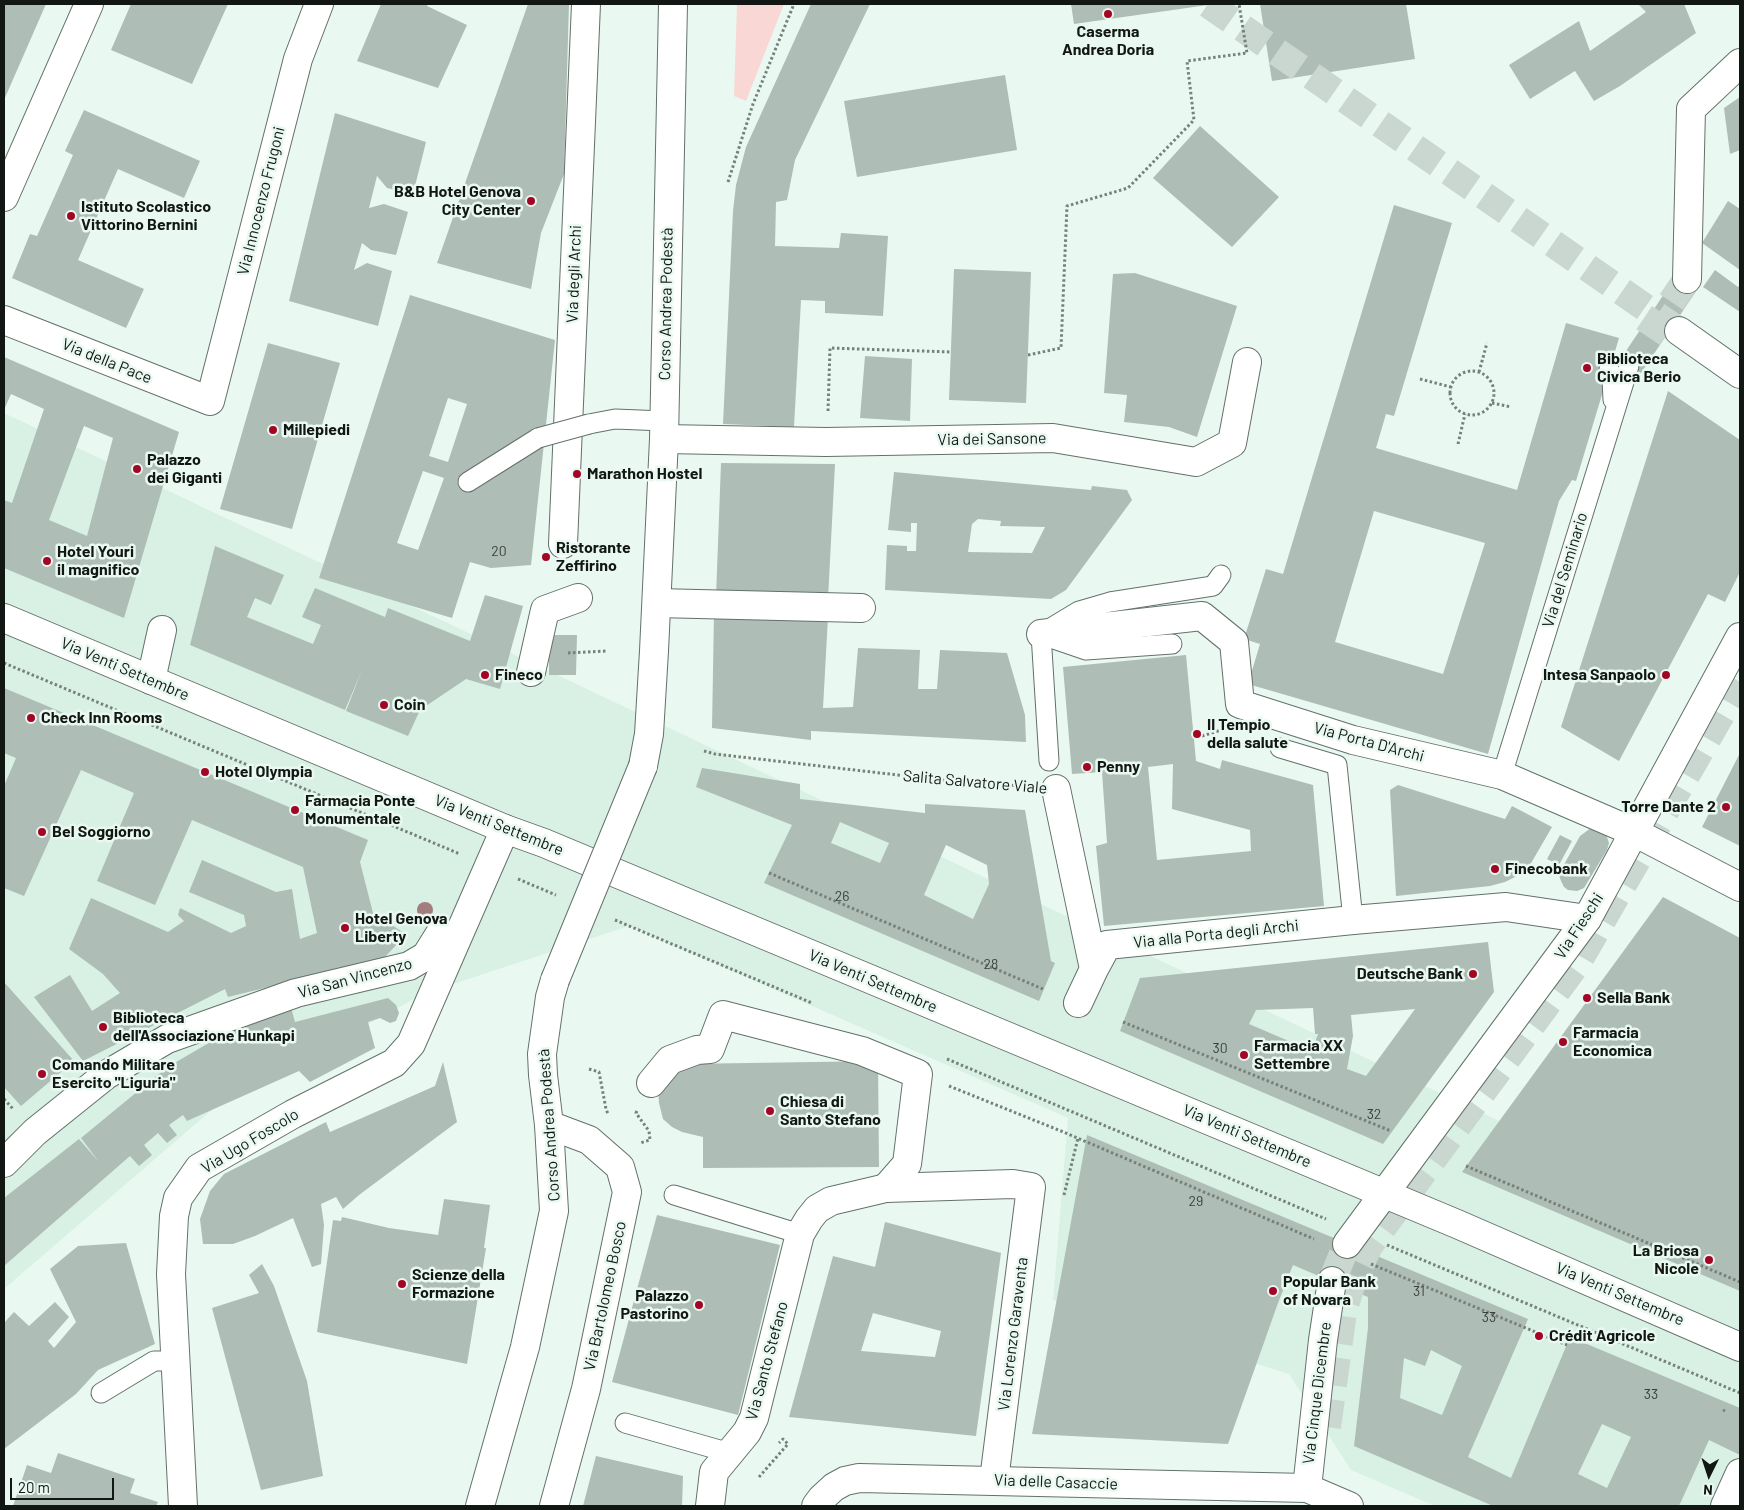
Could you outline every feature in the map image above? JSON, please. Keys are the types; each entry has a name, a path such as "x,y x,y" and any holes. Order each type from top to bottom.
{"street":[{"path":"4,197 89,4"},
{"name":"Via Innocenzo Frugoni","path":"210,401 298,59 320,4"},
{"name":"Via degli Archi","path":"563,544 586,4"},
{"name":"Corso Andrea Podestà","path":"480,1506 525,1347 554,1211 549,1125 542,1054 550,997 555,980 643,766 649,734 657,603 664,430 673,4"},
{"path":"1687,279 1691,109 1740,63"},
{"name":"Via della Pace","path":"4,320 210,401"},
{"path":"1679,331 1740,374"},
{"name":"Via dei Sansone","path":"664,430 826,442 1053,438 1196,462 1232,443 1247,362"},
{"path":"531,672 545,610 578,598"},
{"path":"657,603 861,608"},
{"name":"Via Porta D'Archi","path":"1041,634 1202,616 1234,642 1240,704 1353,740 1502,775 1634,832 1740,887"},
{"name":"Via Venti Settembre","path":"4,618 1384,1193 1740,1346"},
{"path":"151,680 162,630"},
{"name":"Via Fieschi","path":"1384,1193 1587,919 1740,637"},
{"name":"Salita Salvatore Viale","path":"1056,789 1094,969"},
{"name":"Via San Vincenzo","path":"4,1163 35,1132 106,1075 167,1039 296,993 409,966 426,956 450,932 505,828"},
{"name":"Via alla Porta degli Archi","path":"1094,969 1107,945 1353,920 1506,907 1587,919"},
{"name":"Via Ugo Foscolo","path":"183,1506 171,1274 174,1216 178,1198 199,1168 293,1114 394,1063 411,1044 450,932"},
{"path":"1078,1003 1094,969"},
{"path":"651,1083 670,1060 697,1050 710,1048 723,1015 862,1051 918,1074 907,1164 886,1188"},
{"name":"Via Bartolomeo Bosco","path":"549,1125 589,1140 620,1167 627,1192 586,1389 554,1506"},
{"name":"Via Santo Stefano","path":"710,1506 714,1472 747,1432 754,1418 800,1234 817,1209 831,1201 886,1188 1013,1184 1031,1187"},
{"name":"Via Lorenzo Garaventa","path":"994,1480 1031,1187"},
{"path":"1347,1244 1384,1193"},
{"name":"Via Cinque Dicembre","path":"1306,1497 1322,1340 1332,1281"},
{"path":"1725,1506 1740,1473"},
{"name":"Via delle Casaccie","path":"816,1506 834,1487 845,1481 859,1478 994,1480 1306,1497"},
{"path":"1306,1497 1350,1506"}],"lane":[{"name":"Via del Seminario","path":"1502,775 1629,366"},
{"path":"1609,369 1613,392 1611,422"},
{"path":"468,482 538,438 588,424 615,419 664,430"},
{"path":"1041,634 1079,611 1110,602 1213,586 1221,575"},
{"path":"1041,634 1086,650 1172,644"},
{"path":"1041,634 1049,761"},
{"path":"1280,748 1338,764 1353,920"},
{"path":"674,1196 800,1234"},
{"path":"100,1393 154,1361 176,1360"},
{"path":"625,1423 730,1452"}],"path":[{"path":"728,182 753,104 794,4"},
{"path":"1028,355 1061,348 1067,206 1128,188 1194,120 1187,61 1246,53 1239,4"},
{"path":"1479,372 1487,344"},
{"path":"826,442 830,348 951,352"},
{"path":"1466,372 1479,372 1489,378 1494,390 1492,404 1485,411 1475,415 1465,414 1458,410 1451,401 1451,387 1456,377 1466,372"},
{"path":"1420,379 1451,387"},
{"path":"1492,404 1511,407"},
{"path":"1458,444 1465,414"},
{"path":"577,653 607,652"},
{"name":"Salita Salvatore Viale","path":"704,751 714,754 959,782 1056,789"},
{"path":"769,872 1043,989"},
{"path":"1124,1022 1392,1131"},
{"path":"589,1069 599,1072 609,1116"},
{"path":"918,1074 1062,1131 1314,1239"},
{"path":"634,1140 639,1143 650,1140"},
{"path":"1466,1166 1740,1282"},
{"path":"1380,1268 1567,1345"}],"shaded area":[{"path":"737,4 784,4 746,101 734,96"},
{"path":"4,413 1740,1235 1740,1506 1435,1506 1351,1470 1289,1374 1053,1300 1068,1118 629,926 423,994 213,1109 4,1289"}],"building":[{"path":"4,4 46,4 4,100"},
{"path":"131,4 228,4 192,84 111,50"},
{"path":"381,4 428,4 427,6 467,25 438,88 357,61"},
{"path":"528,4 569,4 564,174 541,233 531,289 437,263"},
{"path":"811,4 870,4 795,160 787,200 776,202 775,246 839,248 841,233 888,236 883,316 825,313 825,301 801,300 794,427 723,424 733,211 736,185 746,147"},
{"name":"Caserma Andrea Doria","path":"1071,4 1207,4 1208,5 1074,24"},
{"path":"1260,4 1406,4 1415,59 1272,81"},
{"path":"1638,4 1684,4 1696,33 1620,86 1594,101 1575,71 1530,99 1509,65 1579,21 1590,51 1646,12"},
{"path":"1005,75 1017,150 857,177 844,101"},
{"path":"1740,97 1740,150 1730,154 1724,108"},
{"name":"Istituto Scolastico Vittorino Bernini","path":"84,110 200,161 184,198 118,169 78,260 144,289 126,328 12,278 30,234 37,236 73,155 65,151"},
{"path":"335,113 426,142 413,194 387,188 377,176 369,208 384,204 408,212 396,255 371,250 362,243 354,270 367,263 392,271 378,326 289,301"},
{"path":"1200,126 1279,197 1232,247 1153,178"},
{"path":"1728,201 1740,209 1740,270 1702,243"},
{"path":"1394,205 1452,223 1394,416 1386,414 1376,448 1517,490 1566,323 1619,338 1576,481 1572,480 1559,501 1488,754 1248,684 1260,644 1244,639 1266,569 1283,574","holes":["1374,511 1485,543 1443,674 1335,642"]},
{"path":"954,269 1031,272 1026,403 949,400"},
{"path":"1715,270 1738,287 1740,285 1740,312 1703,287"},
{"path":"1135,273 1237,306 1197,437 1169,427 1124,422 1127,395 1104,393 1113,274"},
{"path":"1678,273 1699,287 1641,373 1620,360"},
{"path":"410,295 555,340 531,565 491,568 470,562 452,618 319,578","holes":["448,398 467,404 448,462 429,456","423,471 444,478 418,550 397,543"]},
{"path":"268,343 340,363 292,529 220,509"},
{"path":"865,356 912,359 910,421 860,418"},
{"name":"Palazzo dei Giganti","path":"4,357 179,432 124,618 4,568 4,500 12,503 44,409 11,394 4,410","holes":["84,426 113,438 87,536 49,520"]},
{"path":"1668,391 1740,440 1740,572 1725,602 1708,594 1619,761 1561,727"},
{"path":"721,463 835,464 828,599 716,597"},
{"path":"894,472 1091,490 1092,486 1127,490 1132,500 1066,590 1051,599 885,590 887,545 907,546 907,551 916,551 917,523 911,523 911,532 888,530","holes":["978,519 1001,521 1000,526 1045,527 1032,553 968,552 972,524"]},
{"path":"215,546 284,575 271,605 255,598 247,617 313,644 321,625 302,617 315,588 385,617 388,608 470,641 485,595 523,606 500,689 466,679 420,710 408,736 346,711 362,670 345,710 190,645"},
{"path":"714,613 828,617 823,708 853,707 858,648 920,650 918,689 937,689 940,650 1007,653 1025,715 1026,742 811,731 811,740 712,728"},
{"path":"549,635 577,635 576,675 549,675"},
{"path":"1186,655 1196,761 1220,769 1222,760 1313,785 1324,906 1104,926 1096,846 1107,843 1102,772 1072,774 1063,667","holes":["1173,764 1172,809 1250,830 1251,851 1157,860 1148,767"]},
{"path":"4,688 368,840 360,862 373,913 404,933 400,941 383,959 228,997 225,989 83,1061 34,997 70,975 92,1011 120,993 103,974 69,949 91,898 168,932 184,921 178,915 180,908 231,933 246,926 244,915 189,892 202,860 276,892 292,889 300,939 317,933 303,867 192,820 155,905 97,881 134,793 81,770 24,896 4,888 4,786 16,758 4,753"},
{"name":"Torre Dante 2","path":"1740,753 1740,846 1702,827"},
{"path":"702,768 800,784 800,799 925,813 925,804 1025,810 1051,961 1055,963 1039,1001 764,883 792,825 696,787","holes":["840,822 889,843 880,863 831,843","946,845 987,865 989,884 973,919 924,895"]},
{"path":"1398,785 1505,819 1512,806 1552,827 1530,865 1521,874 1505,882 1490,886 1396,896 1390,790"},
{"path":"1591,828 1604,832 1609,843 1607,850 1584,888 1577,891 1568,890 1564,887 1559,875 1580,836"},
{"path":"1560,835 1572,841 1559,865 1547,859"},
{"path":"1663,897 1740,938 1740,1291 1462,1172"},
{"path":"1488,942 1494,992 1383,1144 1120,1031 1140,978","holes":["1313,1008 1315,1034 1318,1034 1312,1051 1249,1024 1256,1010","1415,1009 1366,1076 1347,1069 1353,1036 1351,1015"]},
{"path":"4,982 74,1061 21,1106 4,1087"},
{"path":"388,998 396,1005 399,1013 396,1021 390,1023 380,1018 368,1022 375,1048 310,1082 299,1071 187,1121 183,1115 169,1125 177,1135 167,1143 158,1133 144,1145 152,1155 139,1166 130,1156 4,1266 4,1198 79,1139 99,1162 81,1138 166,1068 219,1037 291,1008 295,1022"},
{"name":"Chiesa di Santo Stefano","path":"878,1061 879,1167 703,1168 703,1137 682,1132 672,1127 663,1119 659,1103 658,1088 684,1064"},
{"path":"443,1062 457,1122 343,1209 336,1197 321,1204 324,1225 321,1264 312,1267 293,1218 233,1244 203,1244 200,1219 210,1191 224,1174 326,1122 330,1132 435,1086"},
{"path":"1087,1135 1528,1319 1468,1457 1511,1478 1570,1337 1740,1408 1740,1455 1709,1440 1679,1506 1493,1506 1354,1446 1368,1328 1368,1297 1293,1265 1228,1444 1032,1434","holes":["1431,1350 1462,1366 1442,1415 1400,1398 1404,1358 1425,1366","1602,1424 1631,1437 1607,1488 1578,1474"]},
{"name":"Scienze della Formazione","path":"444,1199 490,1205 484,1248 486,1248 467,1364 317,1332 333,1220 341,1221 342,1217 389,1228 438,1235"},
{"name":"Palazzo Pastorino","path":"657,1215 780,1245 738,1415 612,1382"},
{"path":"885,1222 1001,1253 976,1436 789,1417 833,1256 875,1267","holes":["873,1313 941,1331 935,1357 861,1351"]},
{"path":"126,1243 155,1344 98,1370 76,1394 4,1449 4,1323 14,1312 29,1326 55,1302 69,1317 48,1341 54,1348 76,1322 50,1269 78,1246"},
{"path":"262,1264 274,1286 307,1381 323,1476 261,1490 212,1308 259,1293 249,1275"},
{"path":"58,1453 135,1479 130,1493 158,1502 156,1506 13,1506 27,1465 51,1473"},
{"path":"596,1456 683,1476 682,1506 583,1506"}],"tunnel":[{"path":"1208,4 1679,331"},
{"path":"1648,337 1687,279"},
{"path":"1327,1427 1343,1312 1353,1279 1369,1246 1578,962 1740,682"},
{"path":"1332,1281 1347,1244"}],"place":[{"name":"Caserma Andrea Doria","path":"1108,14"},
{"name":"B&B Hotel Genova City Center","path":"531,201"},
{"name":"Istituto Scolastico Vittorino Bernini","path":"71,216"},
{"name":"Biblioteca Civica Berio","path":"1587,368"},
{"name":"Millepiedi","path":"273,430"},
{"name":"Palazzo dei Giganti","path":"137,469"},
{"name":"Marathon Hostel","path":"577,474"},
{"name":"Ristorante Zeffirino","path":"546,557"},
{"name":"Hotel Youri il magnifico","path":"47,561"},
{"name":"Fineco","path":"485,675"},
{"name":"Intesa Sanpaolo","path":"1666,675"},
{"name":"Coin","path":"384,705"},
{"name":"Check Inn Rooms","path":"31,718"},
{"name":"Il Tempio della salute","path":"1197,734"},
{"name":"Penny","path":"1087,767"},
{"name":"Hotel Olympia","path":"205,772"},
{"name":"Torre Dante 2","path":"1726,807"},
{"name":"Farmacia Ponte Monumentale","path":"295,810"},
{"name":"Bel Soggiorno","path":"42,832"},
{"name":"Finecobank","path":"1495,869"},
{"name":"Hotel Genova Liberty","path":"345,928"},
{"name":"Deutsche Bank","path":"1473,974"},
{"name":"Sella Bank","path":"1587,998"},
{"name":"Biblioteca dell'Associazione Hunkapi","path":"103,1027"},
{"name":"Farmacia Economica","path":"1563,1042"},
{"name":"Farmacia XX Settembre","path":"1244,1055"},
{"name":"Comando Militare Esercito \"Liguria\"","path":"42,1074"},
{"name":"Chiesa di Santo Stefano","path":"770,1111"},
{"name":"La Briosa Nicole","path":"1709,1260"},
{"name":"Scienze della Formazione","path":"402,1284"},
{"name":"Popular Bank of Novara","path":"1273,1291"},
{"name":"Palazzo Pastorino","path":"699,1305"},
{"name":"Crédit Agricole","path":"1539,1336"}]}
